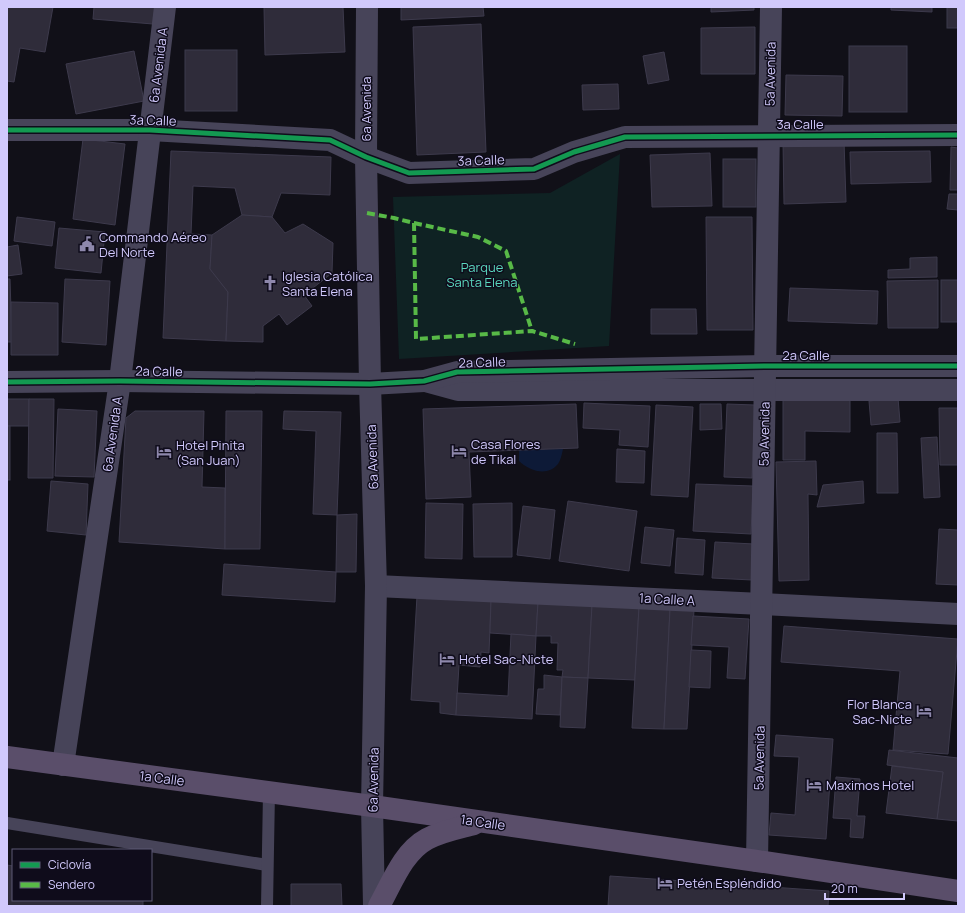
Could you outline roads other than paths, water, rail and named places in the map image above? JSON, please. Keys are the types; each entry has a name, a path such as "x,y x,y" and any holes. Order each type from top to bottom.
{"main road":[{"name":"1a Calle","path":"7,757 372,806 757,861 958,892"},
{"path":"379,906 403,863 414,849 427,839 483,822"}],"street":[{"name":"6a Avenida A","path":"63,765 120,381 165,7"},
{"name":"6a Avenida","path":"367,7 366,157 370,384 376,586 372,806 374,906"},
{"name":"5a Avenida","path":"757,861 771,7"},
{"name":"3a Calle","path":"7,130 150,130 330,140 366,157 408,173 534,169 574,152 625,137 958,135"},
{"name":"2a Calle","path":"7,382 120,381 370,384 424,381 457,372 765,366 958,366"},
{"name":"2a Calle","path":"424,381 458,390 958,390"},
{"name":"1a Calle A","path":"376,586 958,614"}],"lane":[{"path":"267,906 269,792"},
{"path":"7,823 268,865"}],"water":[{"path":"563,449 561,459 558,464 549,470 533,470 523,465 519,461 519,450"}],"place":[{"name":"Commando Aéreo Del Norte","path":"87,244"},
{"name":"Iglesia Católica Santa Elena","path":"270,283"},
{"name":"Casa Flores de Tikal","path":"459,451"},
{"name":"Hotel Pinita (San Juan)","path":"164,452"},
{"name":"Hotel Sac-Nicte","path":"447,659"},
{"name":"Flor Blanca Sac-Nicte","path":"924,711"},
{"name":"Maximos Hotel","path":"814,785"},
{"name":"Petén Espléndido","path":"665,883"}],"park label":[{"name":"Parque Santa Elena","path":"482,274"}]}
